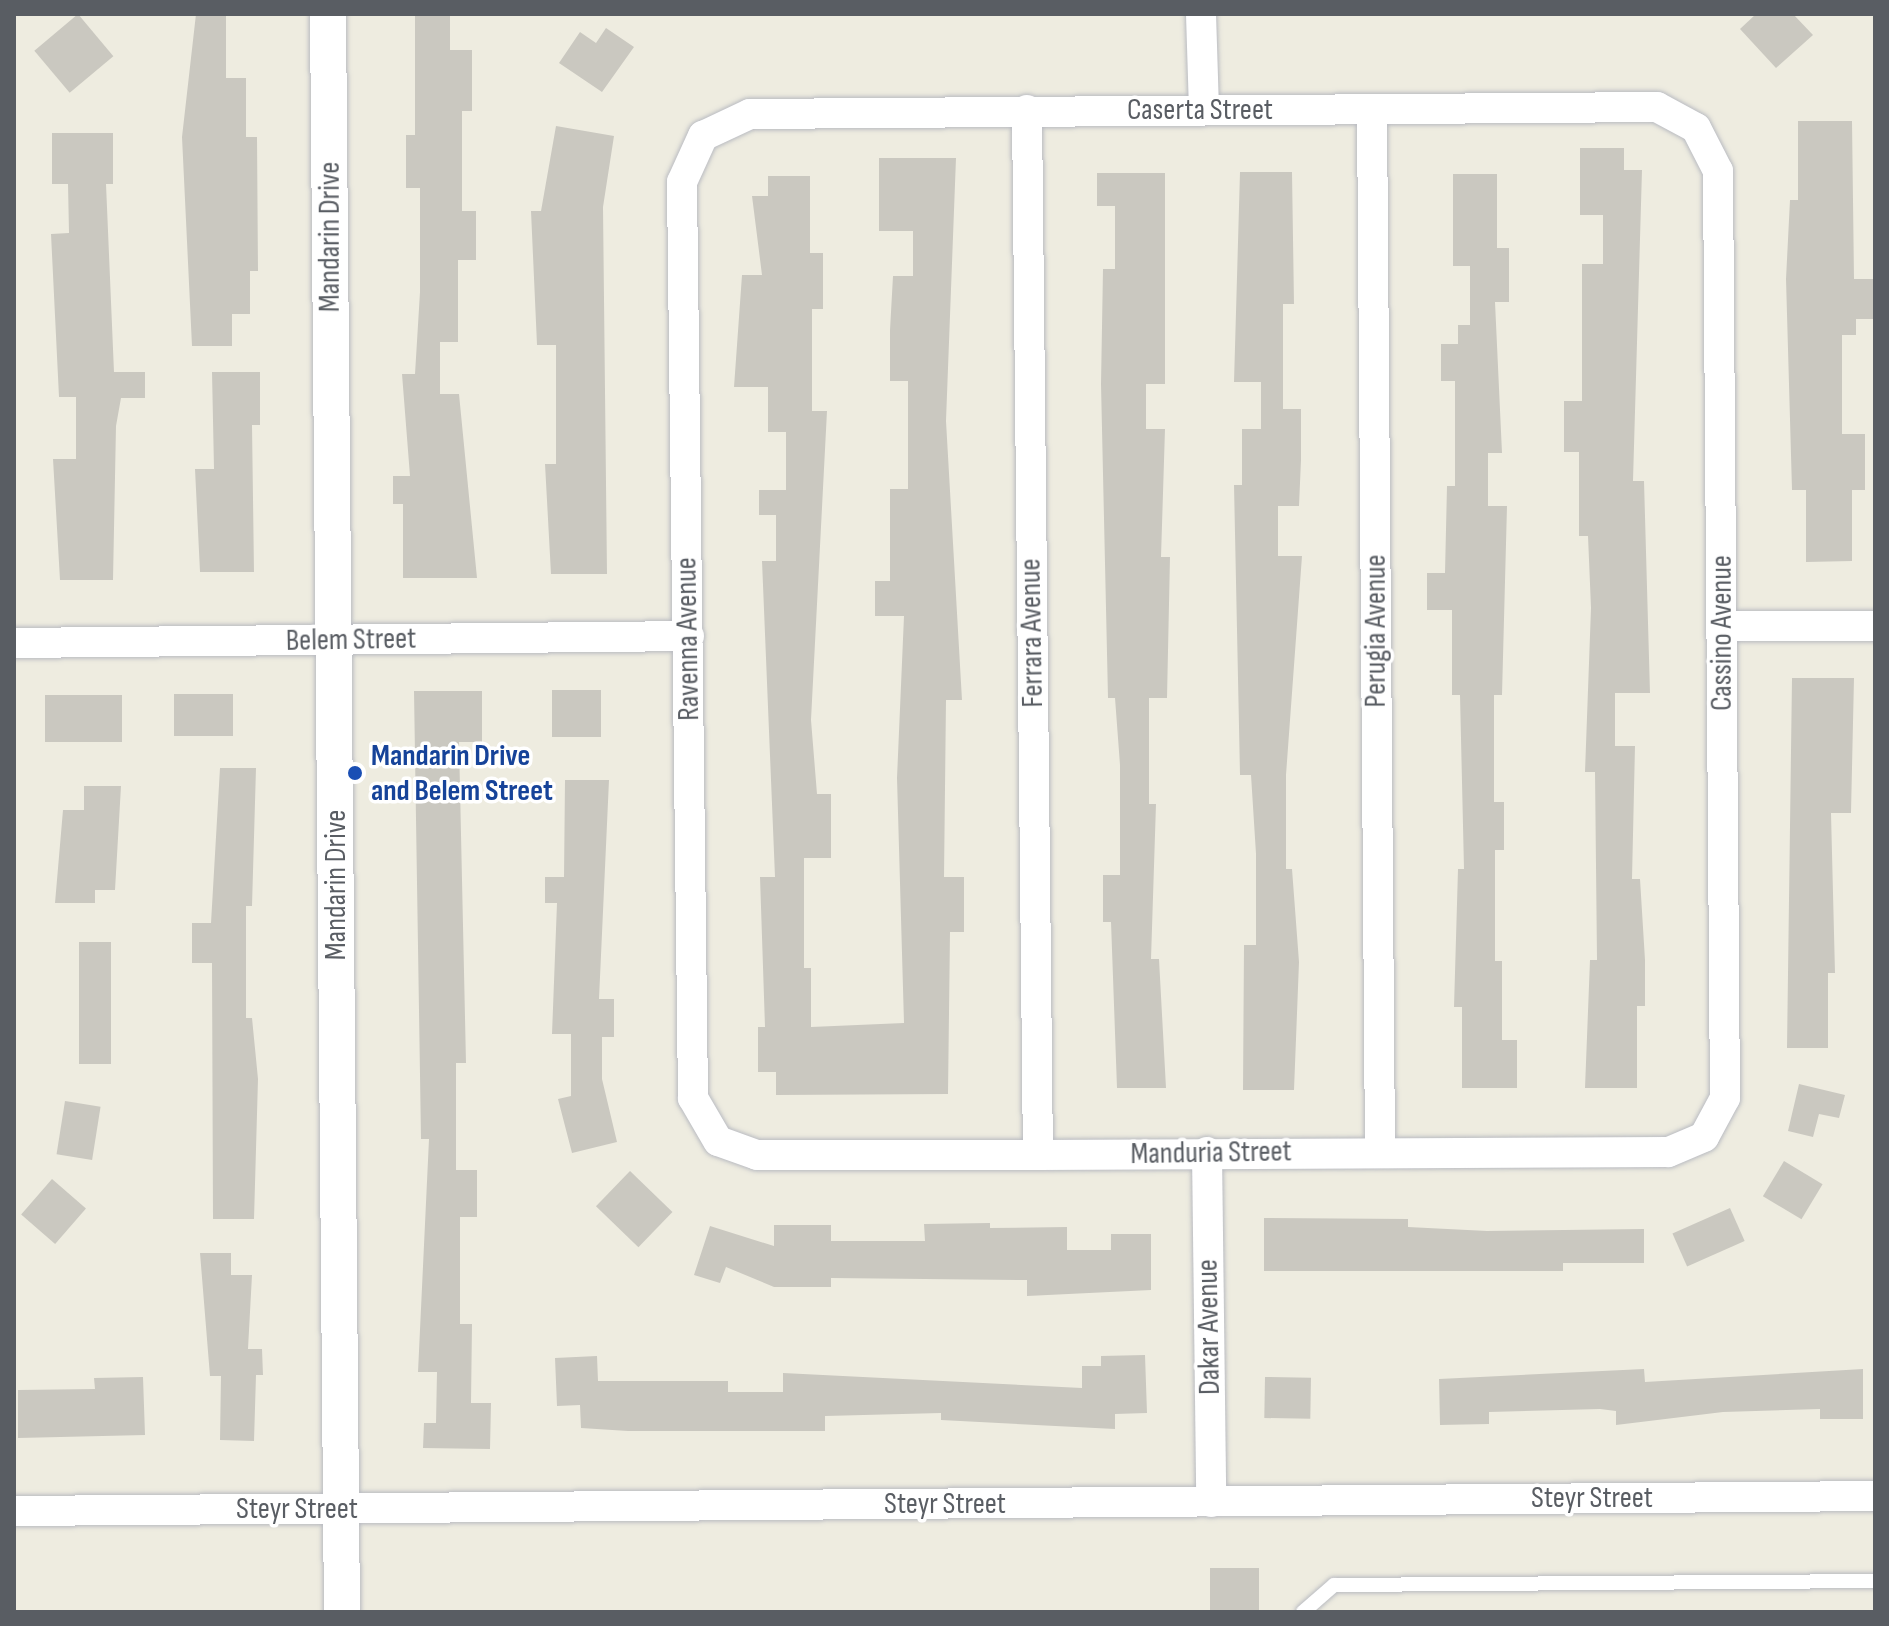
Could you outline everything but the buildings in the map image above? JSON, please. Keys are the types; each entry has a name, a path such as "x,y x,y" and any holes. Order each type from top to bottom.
{"street":[{"name":"Mandarin Drive","path":"328,14 342,1612"},
{"path":"1201,14 1204,110"},
{"name":"Caserta Street","path":"703,136 750,114 1027,110 1657,107 1696,128"},
{"name":"Ferrara Avenue","path":"1027,110 1038,1155"},
{"name":"Perugia Avenue","path":"1372,110 1380,1152"},
{"name":"Cassino Avenue","path":"1696,128 1718,171 1722,626 1725,1098 1704,1137"},
{"name":"Ravenna Avenue","path":"703,136 682,182 693,1098 718,1141"},
{"path":"1722,626 1875,626"},
{"name":"Belem Street","path":"14,643 689,636"},
{"name":"Manduria Street","path":"718,1141 757,1155 1038,1155 1668,1152 1704,1137"},
{"name":"Dakar Avenue","path":"1207,1152 1211,1502"},
{"name":"Steyr Street","path":"14,1511 1875,1496"}],"lane":[{"path":"1303,1612 1334,1585 1875,1581"}],"place":[{"name":"Mandarin Drive and Belem Street","path":"355,773"}]}
